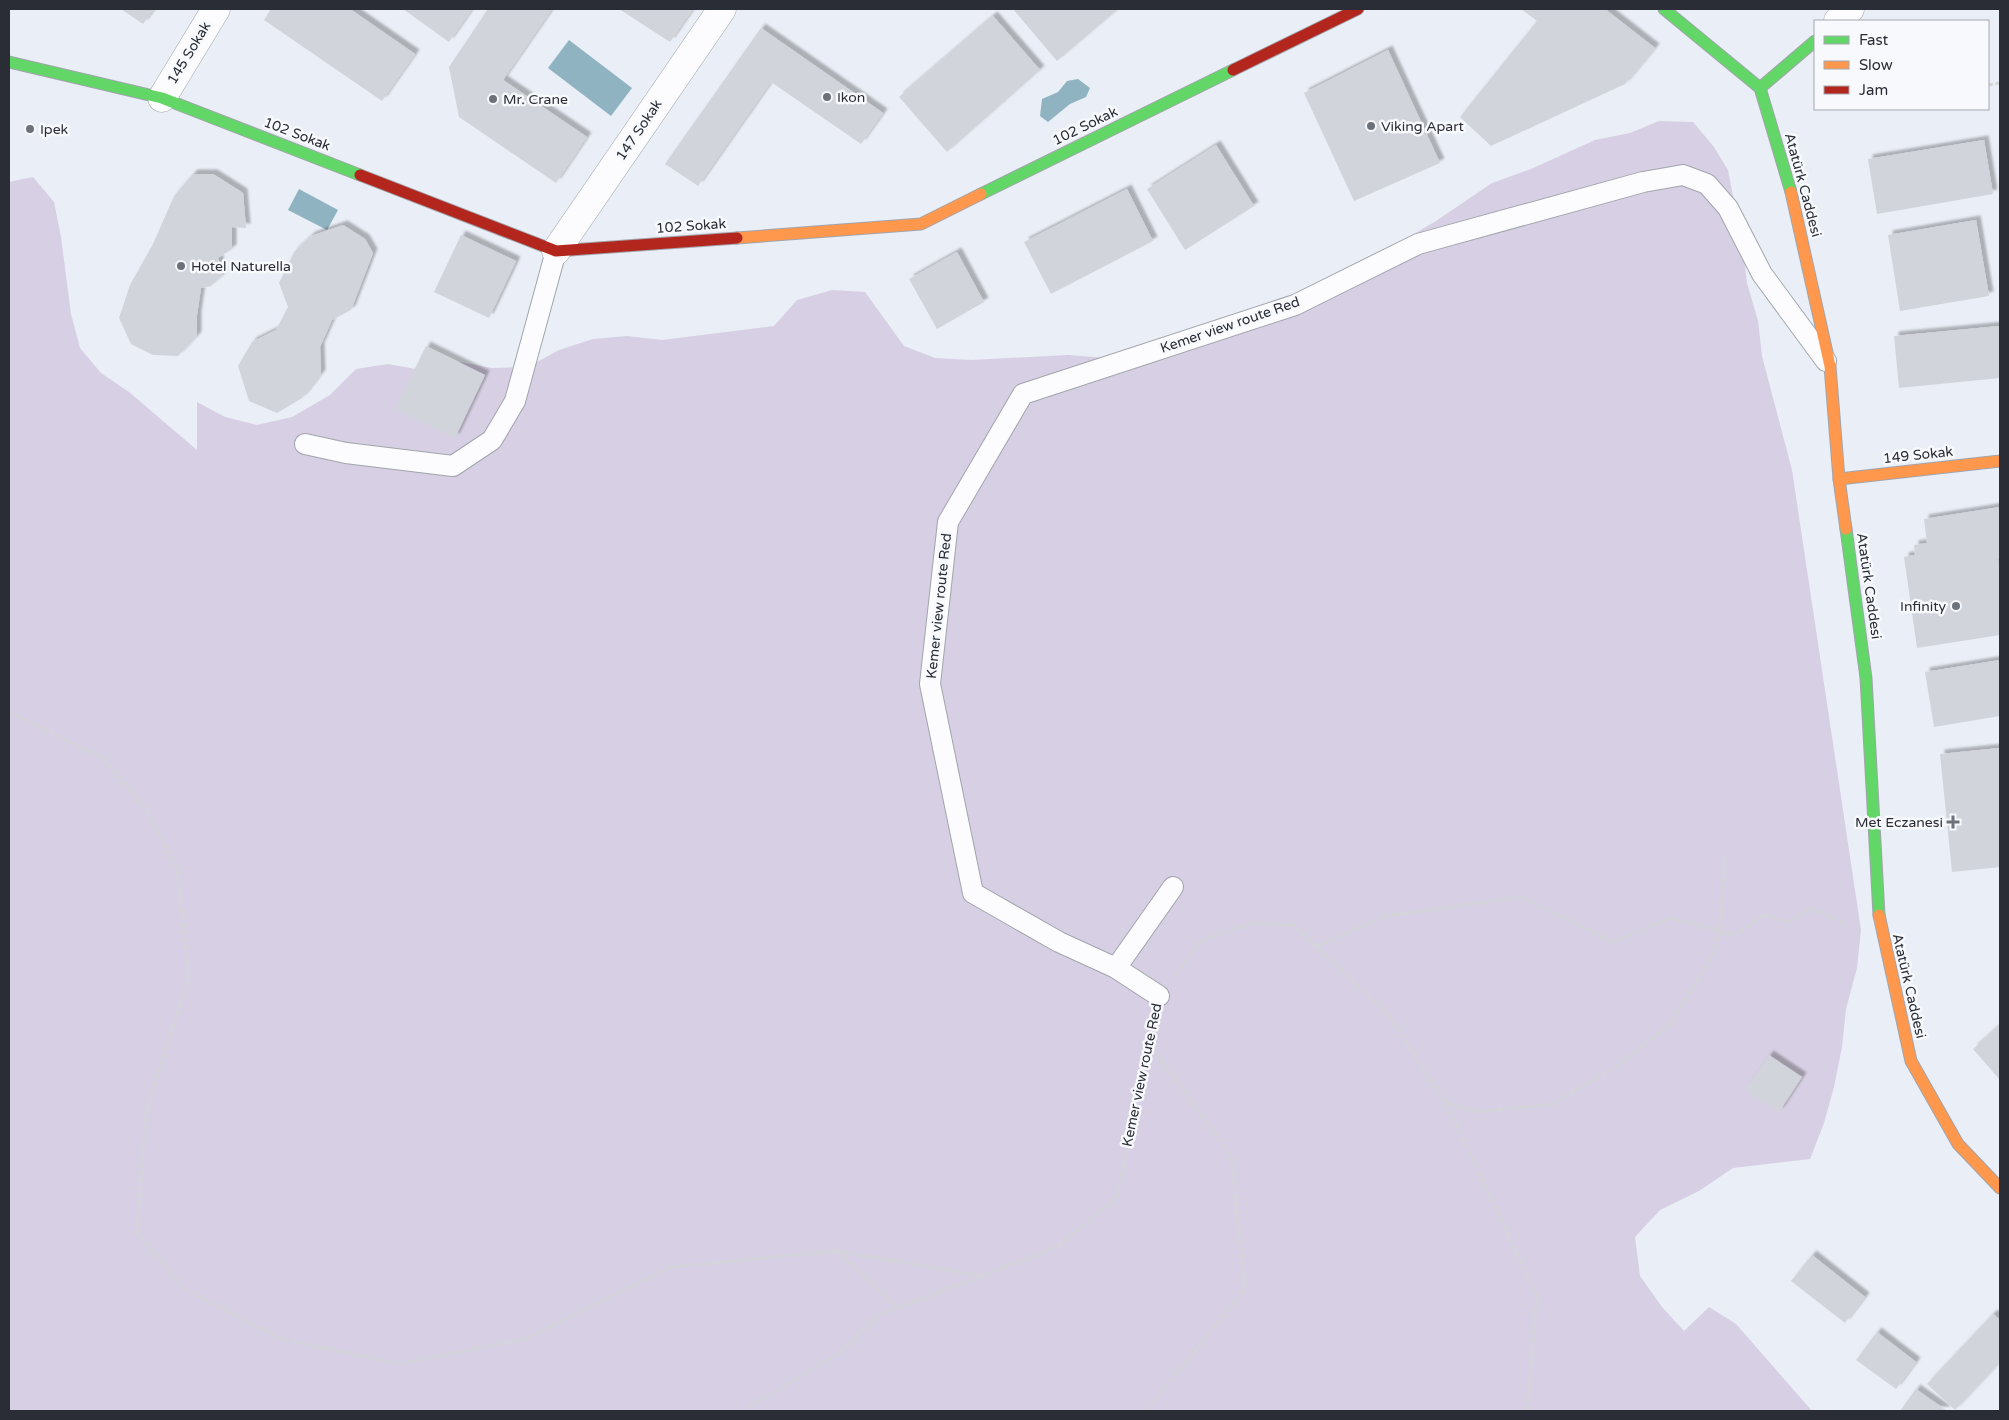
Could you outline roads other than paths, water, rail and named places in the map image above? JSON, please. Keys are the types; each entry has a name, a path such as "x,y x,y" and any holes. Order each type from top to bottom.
{"street":[{"name":"145 Sokak","path":"162,98 216,9"},
{"name":"147 Sokak","path":"556,251 722,9"},
{"name":"102 Sokak","path":"9,62 162,98 556,251 921,224 1358,9"},
{"path":"1664,9 1760,88 1814,42"},
{"path":"1839,20 1850,9"},
{"name":"Atatürk Caddesi","path":"1760,88 1795,206 1830,366 1839,479 1866,678 1879,921 1911,1061 1958,1144 2000,1188"},
{"name":"149 Sokak","path":"1839,479 2000,461"}],"lane":[{"name":"Kemer view route Red","path":"1159,996 1116,968 1059,942 974,893 930,684 948,522 1023,394 1295,305 1418,244 1634,185 1683,175 1707,184 1728,208 1762,274 1830,366"},
{"path":"305,444 346,453 453,466 492,440 514,401 556,251"},
{"path":"1116,968 1173,887"}],"water":[{"path":"569,40 632,88 611,116 548,68"},
{"path":"1078,79 1090,88 1086,97 1070,104 1048,122 1040,116 1042,99 1058,92 1067,81"},
{"path":"299,189 338,210 327,230 288,210"}],"place":[{"name":"Ikon","path":"827,97"},
{"name":"Mr. Crane","path":"493,99"},
{"name":"Viking Apart","path":"1371,126"},
{"name":"Ipek","path":"30,129"},
{"name":"Hotel Naturella","path":"181,266"},
{"name":"Infinity","path":"1956,606"},
{"name":"Met Eczanesi","path":"1953,822"}]}
